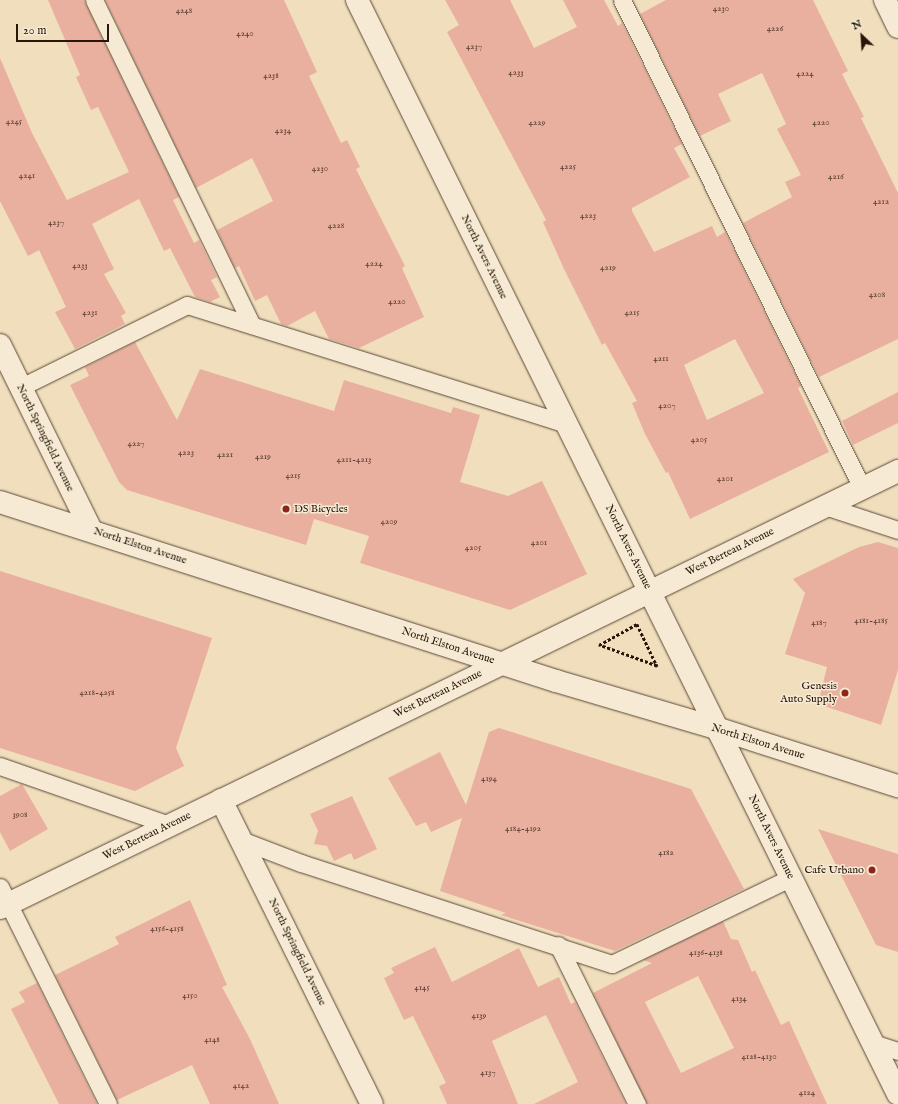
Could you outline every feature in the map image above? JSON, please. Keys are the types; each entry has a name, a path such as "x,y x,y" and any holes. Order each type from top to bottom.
{"street":[{"name":"North Avers Avenue","path":"357,0 719,729 790,878 898,1094"},
{"path":"885,0 898,27"},
{"name":"North Springfield Avenue","path":"0,345 91,530"},
{"name":"West Berteau Avenue","path":"3,899 169,825 898,471"},
{"name":"North Elston Avenue","path":"0,502 91,530 556,681 719,729 898,786"},
{"name":"North Springfield Avenue","path":"221,800 372,1104"}],"lane":[{"path":"94,0 252,326"},
{"path":"622,0 862,488"},
{"path":"21,387 187,305 567,424"},
{"path":"825,506 898,530"},
{"path":"0,766 169,825"},
{"path":"241,840 301,863 558,945 612,964 790,878"},
{"path":"3,899 108,1104"},
{"path":"558,945 636,1104"},
{"path":"873,1042 898,1051"}],"path":[{"path":"637,624 657,666 612,650 599,645 637,624"}],"building":[{"path":"48,0 84,0 179,197 173,200 194,243 199,240 217,277 211,280 220,297 210,302 195,297 170,248 164,251 139,199 92,224 114,269 104,274 126,313 121,316 125,324 75,349 55,312 66,307 39,250 28,256 0,201 0,58 32,133 67,200 129,172 98,107 91,110 76,77 80,75"},
{"path":"105,0 284,0 317,72 309,76 341,143 347,140 360,167 356,169 405,266 402,268 424,317 359,348 329,339 315,311 287,326 281,324 267,295 255,301 239,266 235,268 217,230 273,201 252,158 196,188"},
{"path":"445,0 510,0 534,48 577,27 563,0 604,0 618,26 622,23 682,144 674,148 690,177 632,208 632,211 654,252 712,226 717,237 725,232 801,386 798,388 829,452 690,519 668,472 666,473 645,434 632,403 637,401 605,343 602,345 564,269 543,222 546,220 447,32 459,25","holes":["735,339 764,393 707,420 684,365"]},
{"path":"666,0 813,0 848,71 842,74 864,117 861,118 898,193 898,339 819,377 743,223 792,197 785,182 801,175 777,129 786,124 762,73 718,94 731,121 700,136 640,14"},
{"path":"135,342 177,420 200,369 334,411 344,380 451,413 453,407 480,415 460,482 508,496 542,481 587,574 510,610 360,563 369,536 314,519 306,545 127,490 119,482 70,385 89,376 85,367"},
{"path":"898,392 898,423 853,445 842,421"},
{"path":"878,542 898,548 898,670 881,725 818,704 827,667 785,654 805,593 793,579 859,547"},
{"path":"0,571 212,638 176,748 184,766 135,791 0,748"},
{"path":"499,728 691,789 744,889 615,951 501,915 506,913 440,891 462,818 431,832 426,822 416,826 388,778 440,752 466,805 489,732"},
{"path":"22,784 48,829 10,851 0,832 0,796"},
{"path":"352,796 377,849 354,860 351,853 334,861 327,846 314,844 318,831 310,814"},
{"path":"818,829 898,854 898,952 876,945"},
{"path":"190,900 227,985 222,987 250,1039 279,1104 210,1104 192,1065 117,1100 55,975 119,944 115,937"},
{"path":"723,921 731,939 738,940 752,972 755,970 781,1025 789,1021 827,1104 647,1104 593,993 652,963 643,960","holes":["698,976 734,1048 681,1073 645,1002"]},
{"path":"435,947 452,982 519,948 538,987 559,977 571,1004 575,1002 626,1104 534,1104 578,1082 546,1015 492,1041 518,1104 447,1104 439,1086 446,1083 413,1016 404,1020 384,978 394,973 391,968"},
{"path":"37,983 97,1104 59,1104 11,1009 25,1002 19,992"}],"place":[{"name":"DS Bicycles","path":"286,509"},
{"name":"Genesis Auto Supply","path":"845,693"},
{"name":"Cafe Urbano","path":"872,870"}]}
